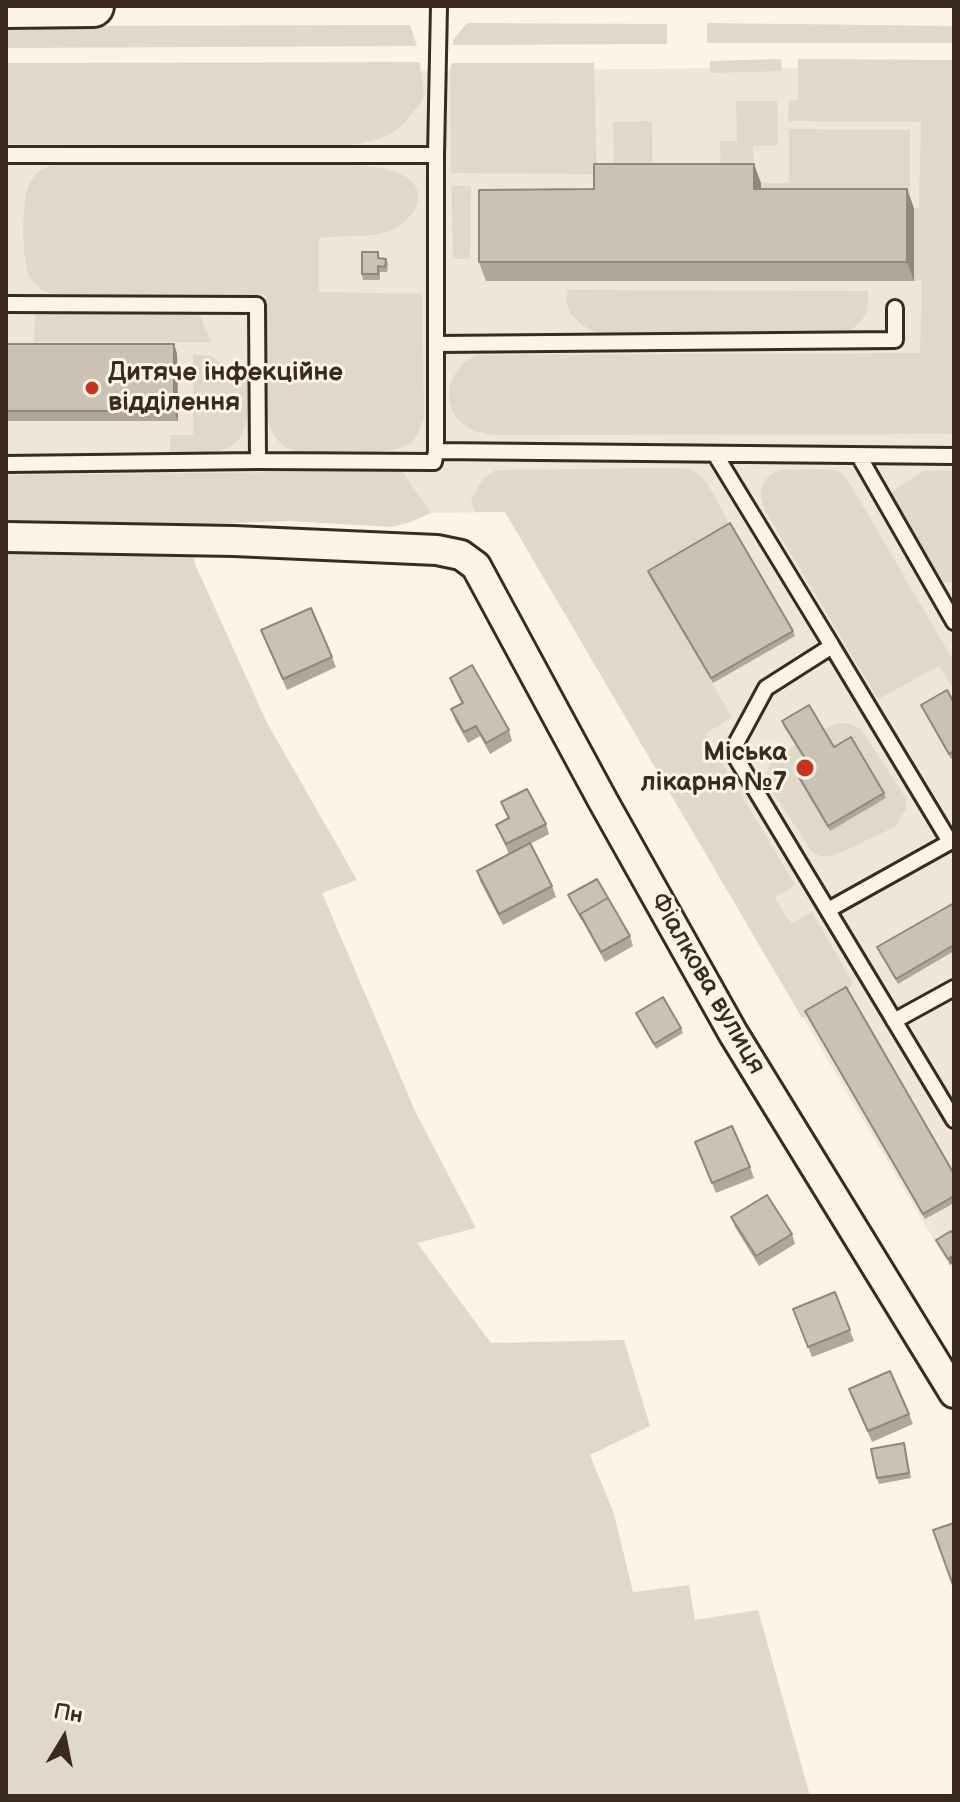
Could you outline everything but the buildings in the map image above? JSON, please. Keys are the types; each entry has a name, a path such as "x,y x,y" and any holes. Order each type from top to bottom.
{"street":[{"path":"6,7 93,6"},
{"name":"Фіалкова вулиця","path":"6,537 234,541 437,550 461,555 476,566 733,1033 954,1393"}],"lane":[{"path":"6,464 434,462 439,6"},
{"path":"6,155 436,155"},
{"path":"6,304 257,305 258,461"},
{"path":"437,344 895,340 895,308"},
{"path":"436,451 954,456"},
{"path":"715,454 950,842 828,910"},
{"path":"859,456 954,622"},
{"path":"832,646 766,688 732,751 954,1120"},
{"path":"894,1021 954,988"}],"shaded area":[{"path":"467,23 667,24 667,44 452,45"},
{"path":"707,23 954,26 954,43 707,43"},
{"path":"410,25 417,46 6,48 6,26"},
{"path":"781,59 782,71 710,73 710,61"},
{"path":"798,59 954,60 954,434 499,435 477,431 462,423 452,410 449,391 456,373 469,359 478,355 920,353 922,280 914,281 914,208 919,208 921,122 788,121 789,101 798,100"},
{"path":"420,62 422,100 399,128 382,138 363,143 341,146 6,144 6,63"},
{"path":"452,63 594,63 597,174 451,173"},
{"name":"Міська лікарня №7","path":"954,66 954,1274 505,512 6,519 6,71"},
{"path":"736,101 777,101 778,145 753,146 753,167 721,169 720,141 737,141"},
{"path":"652,121 653,169 614,170 613,122"},
{"path":"789,129 910,130 910,208 761,208 761,183 789,183"},
{"path":"54,164 354,165 395,172 413,183 418,191 417,205 398,227 377,234 319,238 319,292 422,294 424,416 414,438 401,448 356,453 299,452 278,441 267,419 266,295 51,294 40,288 31,279 25,260 25,202 32,179"},
{"path":"451,186 471,186 470,258 453,258"},
{"path":"569,290 868,291 868,299 863,319 848,332 606,334 593,331 576,320 567,302"},
{"path":"35,313 199,313 211,342 34,342"},
{"path":"193,355 211,356 249,384 246,424 241,436 223,450 170,453 170,435 193,435"},
{"path":"682,468 702,478 732,529 650,577 732,717 705,734 795,885 775,898 791,924 812,912 852,981 848,992 802,1018 505,512 475,512 471,501 482,480 496,470"},
{"path":"829,469 840,472 849,482 954,662 954,690 939,666 878,699 766,512 761,499 762,487 773,474 780,470"},
{"path":"924,470 954,471 954,582 944,583 891,493"},
{"path":"402,471 431,513 392,527 288,521 6,531 6,475"},
{"path":"6,544 192,548 195,564 267,723 357,880 322,893 415,1111 476,1228 417,1243 491,1343 624,1340 650,1426 590,1455 614,1514 633,1592 689,1585 695,1620 758,1610 810,1796 6,1796"},
{"path":"847,723 861,729 906,798 906,809 895,827 833,856 821,856 811,850 768,785 767,772 781,753 835,724"}],"place":[{"name":"Дитяче інфекційне відділення","path":"92,388"},
{"name":"Міська лікарня №7","path":"805,768"}]}
